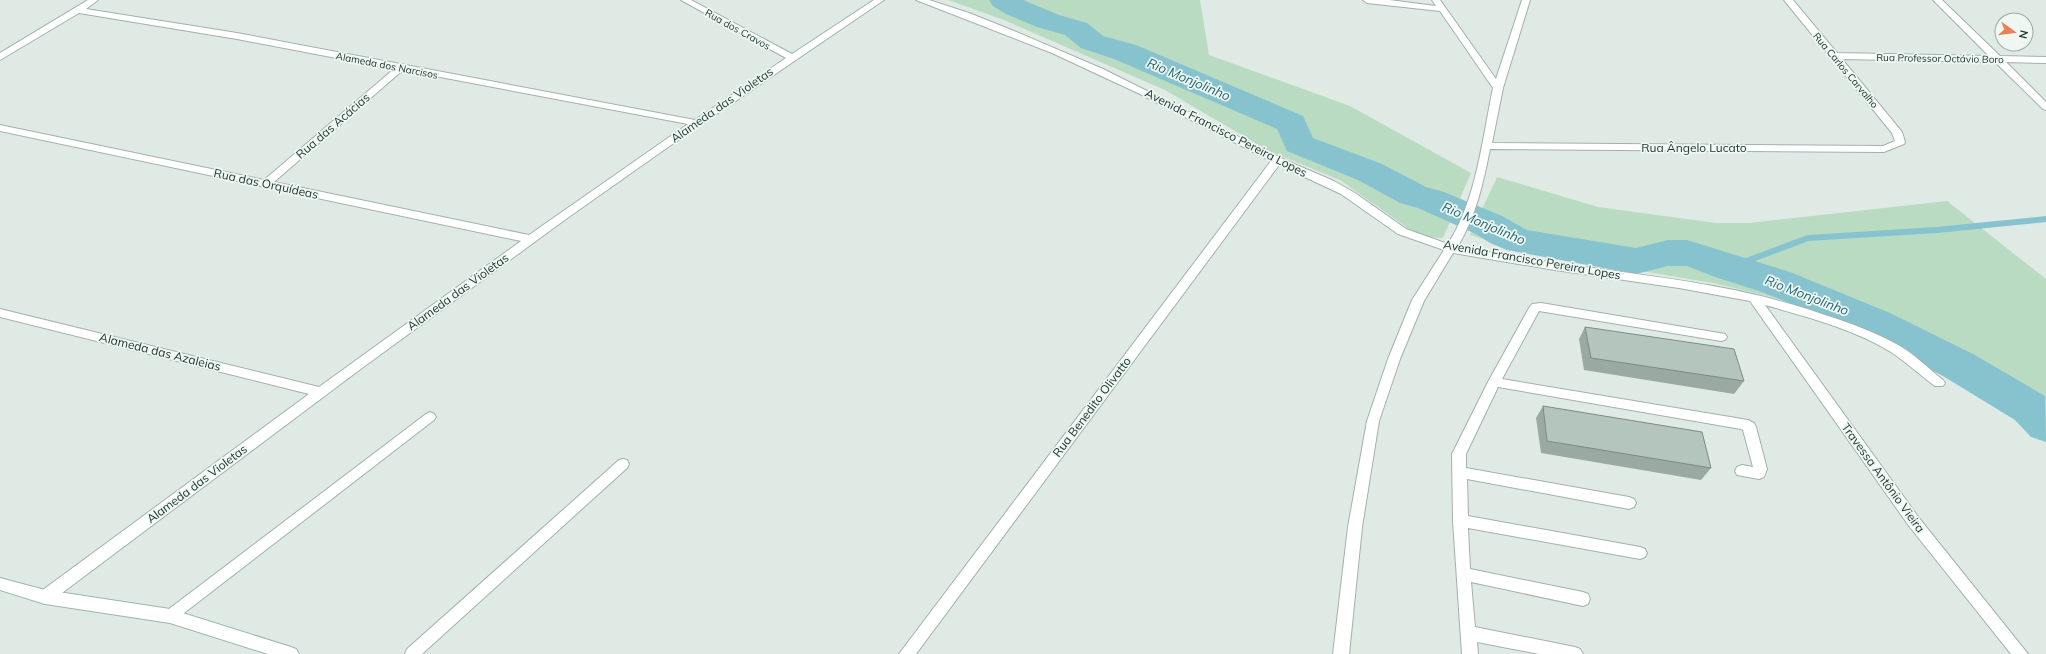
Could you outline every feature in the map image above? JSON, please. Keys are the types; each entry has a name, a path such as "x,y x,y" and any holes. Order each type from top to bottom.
{"street":[{"path":"0,57 94,0"},
{"name":"Rua dos Cravos","path":"685,0 792,57"},
{"name":"Alameda das Violetas","path":"44,597 321,392 532,239 792,57 880,0"},
{"name":"Avenida Francisco Pereira Lopes","path":"920,0 966,14 1056,52 1162,100 1277,161 1338,187 1388,223 1405,233 1450,248 1753,297 1816,314 1894,348 1939,383"},
{"path":"1367,0 1442,9"},
{"path":"1436,0 1498,88"},
{"path":"1341,654 1355,526 1373,421 1394,359 1418,300 1461,232 1476,194 1498,88 1526,0"},
{"name":"Rua Carlos Carvalho","path":"1788,0 1897,132 1900,142"},
{"path":"1937,0 2046,107"},
{"name":"Alameda dos Narcisos","path":"78,10 237,36 696,123"},
{"name":"Rua Professor Octávio Boro","path":"1835,56 2046,60"},
{"name":"Rua das Acácias","path":"266,184 401,67"},
{"name":"Rua das Orquídeas","path":"1,129 532,239"},
{"name":"Rua Ângelo Lucato","path":"1486,146 1884,149 1900,142"},
{"name":"Rua Benedito Olivatto","path":"907,654 1277,161"},
{"name":"Travessa Antônio Vieira","path":"1753,297 1914,522 2020,654"},
{"path":"1470,654 1460,521 1458,472 1459,454 1494,382 1536,307 1721,337"},
{"name":"Alameda das Azaleias","path":"0,312 321,392"},
{"path":"1494,382 1742,424 1749,428 1760,469 1756,474 1742,471"},
{"path":"1458,472 1630,503"},
{"path":"1460,521 1640,553"},
{"path":"1463,574 1583,599"},
{"path":"0,584 44,597 170,616 291,654"},
{"path":"1468,633 1575,654"}],"lane":[{"path":"170,616 430,418"},
{"path":"412,654 623,464"}],"green space":[{"path":"948,0 1200,0 1209,55 1350,106 1471,173 1443,238 1429,237 1409,229 1340,180 1269,151 1165,90 1004,20"},
{"path":"1497,177 1598,207 1716,223 1749,223 1947,201 2046,279 2046,439 2025,416 1984,399 1942,369 1891,338 1830,311 1713,283 1528,252 1470,235"}],"building":[{"path":"1585,327 1734,349 1744,381 1591,358"},
{"path":"1543,406 1702,432 1711,468 1547,441"}],"waterway":[{"name":"Rio Monjolinho","path":"1003,0 1016,8 1048,21 1076,29 1092,42 1125,52 1291,123 1299,144 1370,172 1413,195 1431,200 1489,225 1503,234 1520,241 1636,261 1668,253 1687,253 1708,259 1728,268 1776,282 1876,323 1958,365 2030,408 2046,425"},
{"path":"1728,268 1808,238 1937,230 2046,219"}]}
